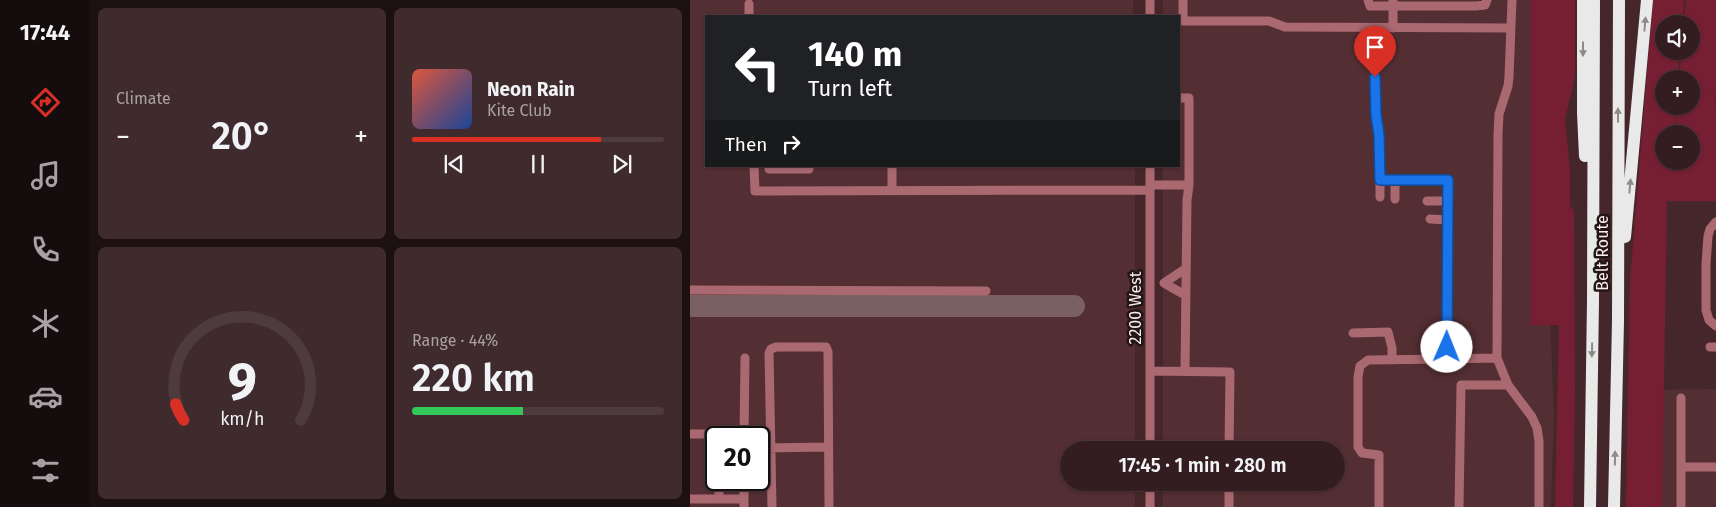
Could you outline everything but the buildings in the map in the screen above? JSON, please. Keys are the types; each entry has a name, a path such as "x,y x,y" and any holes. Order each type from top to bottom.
{"highway":[{"path":"1583,0 1583,113 1593,301"},
{"name":"Belt Route","path":"1590,507 1594,0"},
{"name":"Belt Route","path":"1614,507 1618,322 1619,0"},
{"path":"1618,322 1647,0"}],"street":[{"path":"1150,0 1150,15"},
{"path":"1183,0 1181,21 1269,21 1285,27 1511,28"},
{"path":"1368,0 1370,6 1393,3 1476,6 1485,5 1487,0"},
{"path":"1512,0 1509,77 1499,114 1498,134 1497,358 1508,385 1532,417 1537,428 1539,441 1539,507"},
{"path":"1393,3 1393,28"},
{"path":"749,4 749,15"},
{"path":"1369,28 1374,58 1376,115 1379,135 1380,197"},
{"path":"1180,98 1189,98 1189,185 1184,295 1185,371"},
{"path":"754,167 755,190 1150,188 1189,185"},
{"path":"769,167 769,169 809,169 809,167"},
{"path":"892,167 892,189"},
{"name":"2200 West","path":"1150,167 1150,441"},
{"path":"1380,180 1448,180 1446,359"},
{"path":"1395,180 1395,199"},
{"path":"1427,201 1448,201"},
{"path":"1430,219 1448,220"},
{"path":"1716,222 1710,229 1708,236 1706,306 1709,320 1716,326"},
{"path":"1164,283 1185,269"},
{"path":"1150,282 1164,283 1184,295"},
{"path":"690,290 986,291"},
{"path":"1353,332 1388,332 1392,348 1392,360"},
{"path":"772,507 769,353 771,348 776,347 812,346 826,347 828,352 829,507"},
{"path":"744,426 745,358"},
{"path":"1380,507 1379,455 1366,455 1358,448 1358,377 1360,366 1368,360 1497,358"},
{"path":"1150,371 1230,372 1229,441"},
{"path":"1460,507 1461,385 1508,385"},
{"path":"1681,398 1681,507"},
{"path":"690,434 705,435"},
{"path":"771,448 828,447"},
{"path":"1681,467 1716,467"},
{"path":"719,491 719,498"},
{"path":"1150,491 1150,507"},
{"path":"1229,491 1229,507"},
{"path":"690,499 719,498 744,503"}],"shaded area":[{"path":"690,0 1133,0 1133,15 705,15 705,167 1135,167 1135,441 1060,441 1060,491 1135,491 1135,507 690,507"},
{"path":"1163,0 1540,0 1542,128 1554,413 1551,507 1163,507 1163,491 1345,491 1345,441 1163,441 1163,167 1180,167 1180,15 1163,15"},
{"path":"1531,0 1575,0 1575,77 1565,119 1570,168 1570,206 1574,211 1575,392 1573,507 1555,507 1559,325 1530,325"},
{"path":"1653,0 1684,0 1683,15 1655,15 1655,60 1679,60 1679,70 1655,70 1655,115 1675,115 1674,125 1655,125 1655,170 1700,170 1700,125 1675,125 1675,115 1700,115 1700,70 1680,70 1681,60 1700,60 1700,15 1685,15 1686,0 1716,0 1716,92 1707,91 1716,93 1714,115 1716,100 1716,201 1667,201 1662,507 1626,507 1630,281"},
{"path":"1716,389 1716,507 1649,507 1650,390"}],"taxiway":[{"path":"690,306 1074,306"}],"route":[{"path":"1375,77 1380,180 1448,180 1447,347"}]}
